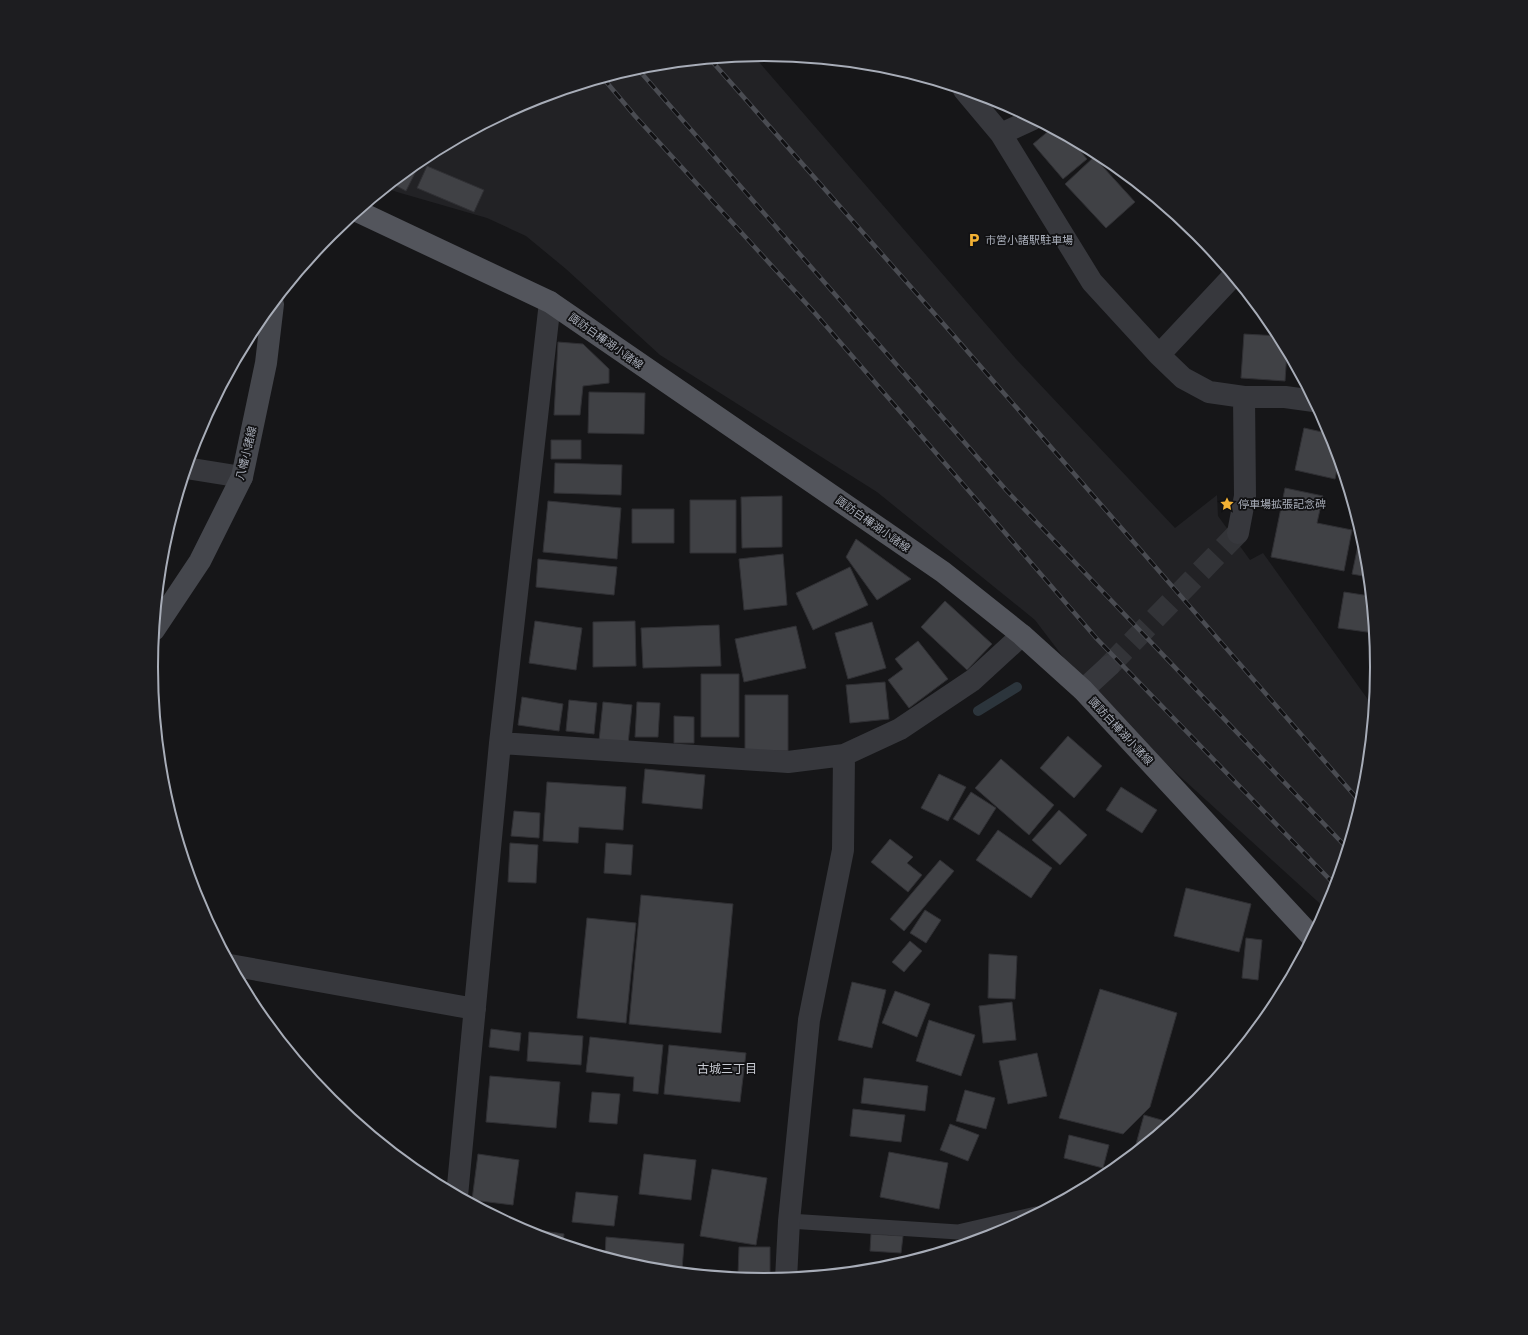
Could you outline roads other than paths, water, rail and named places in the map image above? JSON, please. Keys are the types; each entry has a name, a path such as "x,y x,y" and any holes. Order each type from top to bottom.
{"main road":[{"name":"諏訪白樺湖小諸線","path":"363,213 550,302 943,572 1022,635 1083,690 1309,934"},
{"name":"八幡小諸線","path":"160,622 200,561 242,477 266,363 271,315"}],"street":[{"path":"970,97 1001,134 1092,282 1159,355 1183,378 1209,392 1244,397 1285,397 1309,400"},
{"path":"1001,134 1027,122"},
{"path":"1159,355 1230,280"},
{"path":"457,1191 500,743 550,302"},
{"path":"1238,533 1245,496 1244,397"},
{"path":"192,469 242,477"},
{"path":"500,743 788,762 844,756 900,729 967,684 1022,635"},
{"path":"1083,690 1109,666"},
{"path":"786,1273 789,1221 809,1020 843,850 844,756"},
{"path":"236,966 475,1009"}],"lane":[{"path":"789,1221 958,1232 1016,1219"}],"waterway":[{"path":"978,711 1017,687"}],"tunnel":[{"path":"1109,666 1238,533"}],"railway":[{"path":"714,63 955,337 1356,798"},
{"path":"642,74 1007,491 1344,844"},
{"path":"606,82 635,116 814,312 1097,639 1331,881"}],"place":[{"name":"市営小諸駅駐車場","path":"974,240"},
{"name":"停車場拡張記念碑","path":"1227,504"}],"district":[{"name":"古城三丁目","path":"727,1069"}]}
